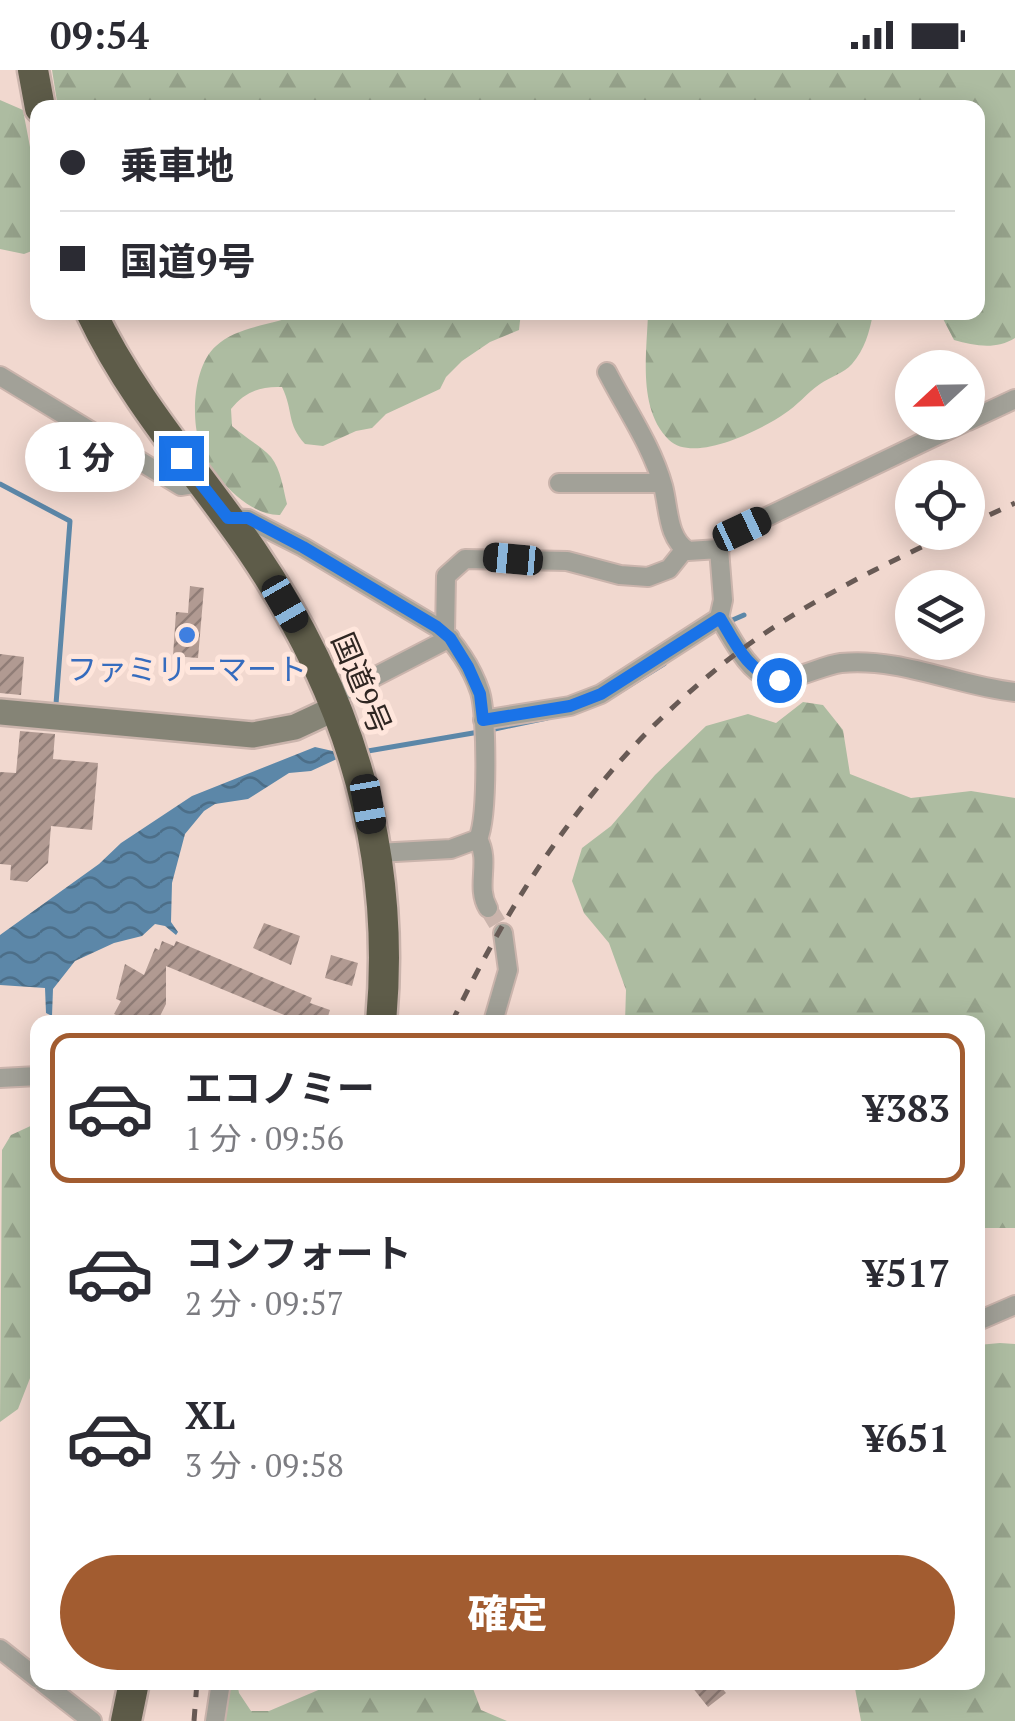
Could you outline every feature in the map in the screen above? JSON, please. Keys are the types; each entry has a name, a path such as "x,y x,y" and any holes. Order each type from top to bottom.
{"highway":[{"path":"34,70 39,100"},
{"name":"国道9号","path":"95,320 144,408 228,518 282,598 335,701 356,756 377,853 386,941 381,1015"},
{"path":"126,1721 132,1690"}],"street":[{"path":"607,372 646,444 662,483 673,533 685,549"},
{"path":"0,376 181,486 200,483"},
{"path":"985,413 1015,398"},
{"path":"685,549 719,548 732,534 928,440"},
{"path":"558,484 662,483"},
{"path":"228,518 248,518 303,547 448,636"},
{"path":"719,548 723,600 720,618 762,676 779,680 840,663 890,664 1015,692"},
{"path":"377,853 451,849 478,839 482,832 485,781 480,694 448,636 446,576 471,557 568,561 634,578 669,570 685,549"},
{"path":"483,727 570,706 601,694 720,618"},
{"path":"0,712 253,735 295,727 358,686 448,636"},
{"path":"478,839 484,855 480,888 488,908"},
{"path":"495,1015 508,970 502,934"},
{"path":"0,1078 30,1076"},
{"path":"985,1318 1015,1305"},
{"path":"0,1648 30,1673"},
{"path":"52,1690 92,1721"},
{"path":"215,1721 220,1690"}],"green space":[{"path":"52,70 1015,70 1015,338 985,346 954,340 944,320 985,320 985,100 57,100"},
{"path":"0,100 23,110 30,147 30,252 0,249"},
{"path":"520,320 519,330 490,342 462,361 440,389 386,414 372,428 323,446 305,444 299,437 282,387 260,389 242,398 231,409 232,426 271,457 287,504 280,515 254,508 219,478 199,441 195,405 203,365 216,346 245,330 279,321"},
{"path":"648,320 872,320 863,347 849,367 760,428 710,447 680,446 659,427 648,396"},
{"path":"803,702 823,705 843,730 850,774 911,798 971,791 1015,798 1015,1228 985,1228 985,1015 625,1015 626,990 609,943 584,913 572,881 582,848 611,826 655,775 706,726 748,714 776,723"},
{"path":"30,1126 30,1378 18,1409 0,1422 2,1150 11,1135"},
{"path":"985,1344 1015,1344 1015,1721 861,1721 855,1690 985,1690"},
{"path":"227,1690 238,1690 251,1711 269,1711 318,1690 474,1690 481,1710 507,1721 223,1721"}],"water":[{"path":"315,747 337,752 339,758 311,771 289,773 248,799 215,804 204,811 185,834 172,883 171,922 176,935 155,924 142,936 114,943 75,961 53,989 52,1015 46,1013 45,988 0,985 0,935 99,864 121,843 192,796"}],"building":[{"name":"ファミリーマート","path":"190,586 204,588 198,658 173,656 176,612 188,613"},
{"path":"0,654 24,657 21,695 0,693"},
{"path":"20,731 55,734 53,759 98,763 92,830 51,826 48,863 27,882 10,880 11,865 0,864 0,772 16,773"},
{"path":"264,923 300,936 291,965 253,948"},
{"path":"162,941 174,946 176,941 312,998 310,1003 330,1010 328,1015 284,1015 166,966 166,1004 160,1015 114,1014 121,1001 116,999 125,964 144,975 155,948 159,950"},
{"path":"331,955 358,963 352,986 325,978"},
{"path":"694,1690 724,1690 726,1693 708,1707"}],"waterway":[{"path":"0,484 70,521 56,704"},
{"path":"728,622 744,615"},
{"path":"614,695 664,664"},
{"path":"490,730 547,718"},
{"path":"362,752 479,732"}],"tunnel":[{"path":"488,908 503,933"}],"railway":[{"path":"985,517 1015,503"},
{"path":"456,1015 537,869 606,777 645,735 733,656 785,620 915,550"},
{"path":"194,1721 196,1690"}],"place":[{"name":"ファミリーマート","path":"187,635"}],"route":[{"path":"181,458 228,518 248,518 303,547 446,634 480,694 483,720 570,706 601,694 720,618 762,676 779,680"}]}
